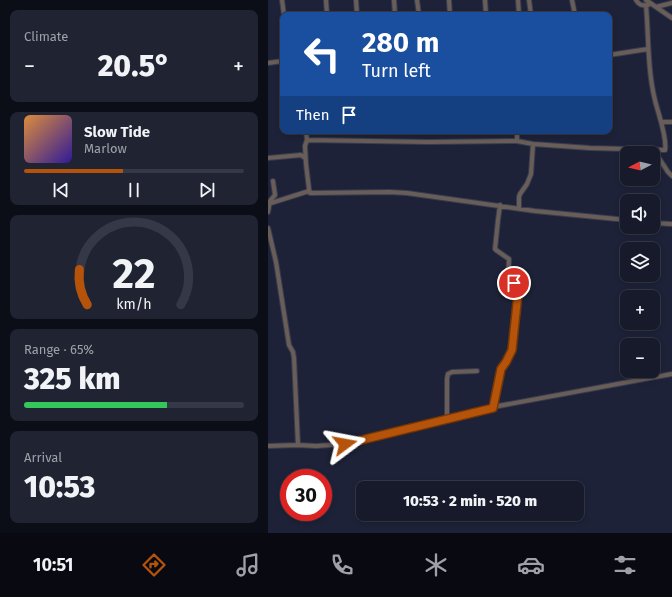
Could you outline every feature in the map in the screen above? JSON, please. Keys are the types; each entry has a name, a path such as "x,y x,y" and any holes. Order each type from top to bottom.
{"street":[{"path":"282,0 284,12"},
{"path":"326,0 327,12"},
{"path":"356,0 358,12"},
{"path":"394,0 395,12"},
{"path":"417,0 419,12"},
{"path":"449,0 450,12"},
{"path":"485,0 486,12"},
{"path":"518,0 519,12"},
{"path":"529,0 531,12"},
{"path":"572,0 574,12"},
{"path":"636,0 639,4 654,6 672,3"},
{"path":"646,0 672,18"},
{"path":"646,5 648,49 653,94 661,122 665,149 660,150"},
{"path":"612,55 648,49"},
{"path":"268,64 280,62"},
{"path":"661,122 672,122"},
{"path":"306,134 305,146 309,191"},
{"path":"517,134 517,141"},
{"path":"306,140 429,142 517,141 533,144 620,148"},
{"path":"519,208 520,194 527,184 531,174 533,144"},
{"path":"268,158 301,155 306,159"},
{"path":"660,160 672,176"},
{"path":"268,212 269,204 275,195 273,181"},
{"path":"269,204 309,191 314,194 389,192 620,219"},
{"path":"493,408 501,369 512,350 518,294 517,284 508,280 510,260 495,249 500,206"},
{"path":"660,223 672,224"},
{"path":"268,228 269,241 276,262 289,344 294,358 298,445"},
{"path":"447,419 448,374 452,372 477,371"},
{"path":"268,446 316,446 345,444 493,408 672,374"}],"route":[{"path":"345,444 493,408 501,369 512,350 518,294 518,286 514,283"}]}
